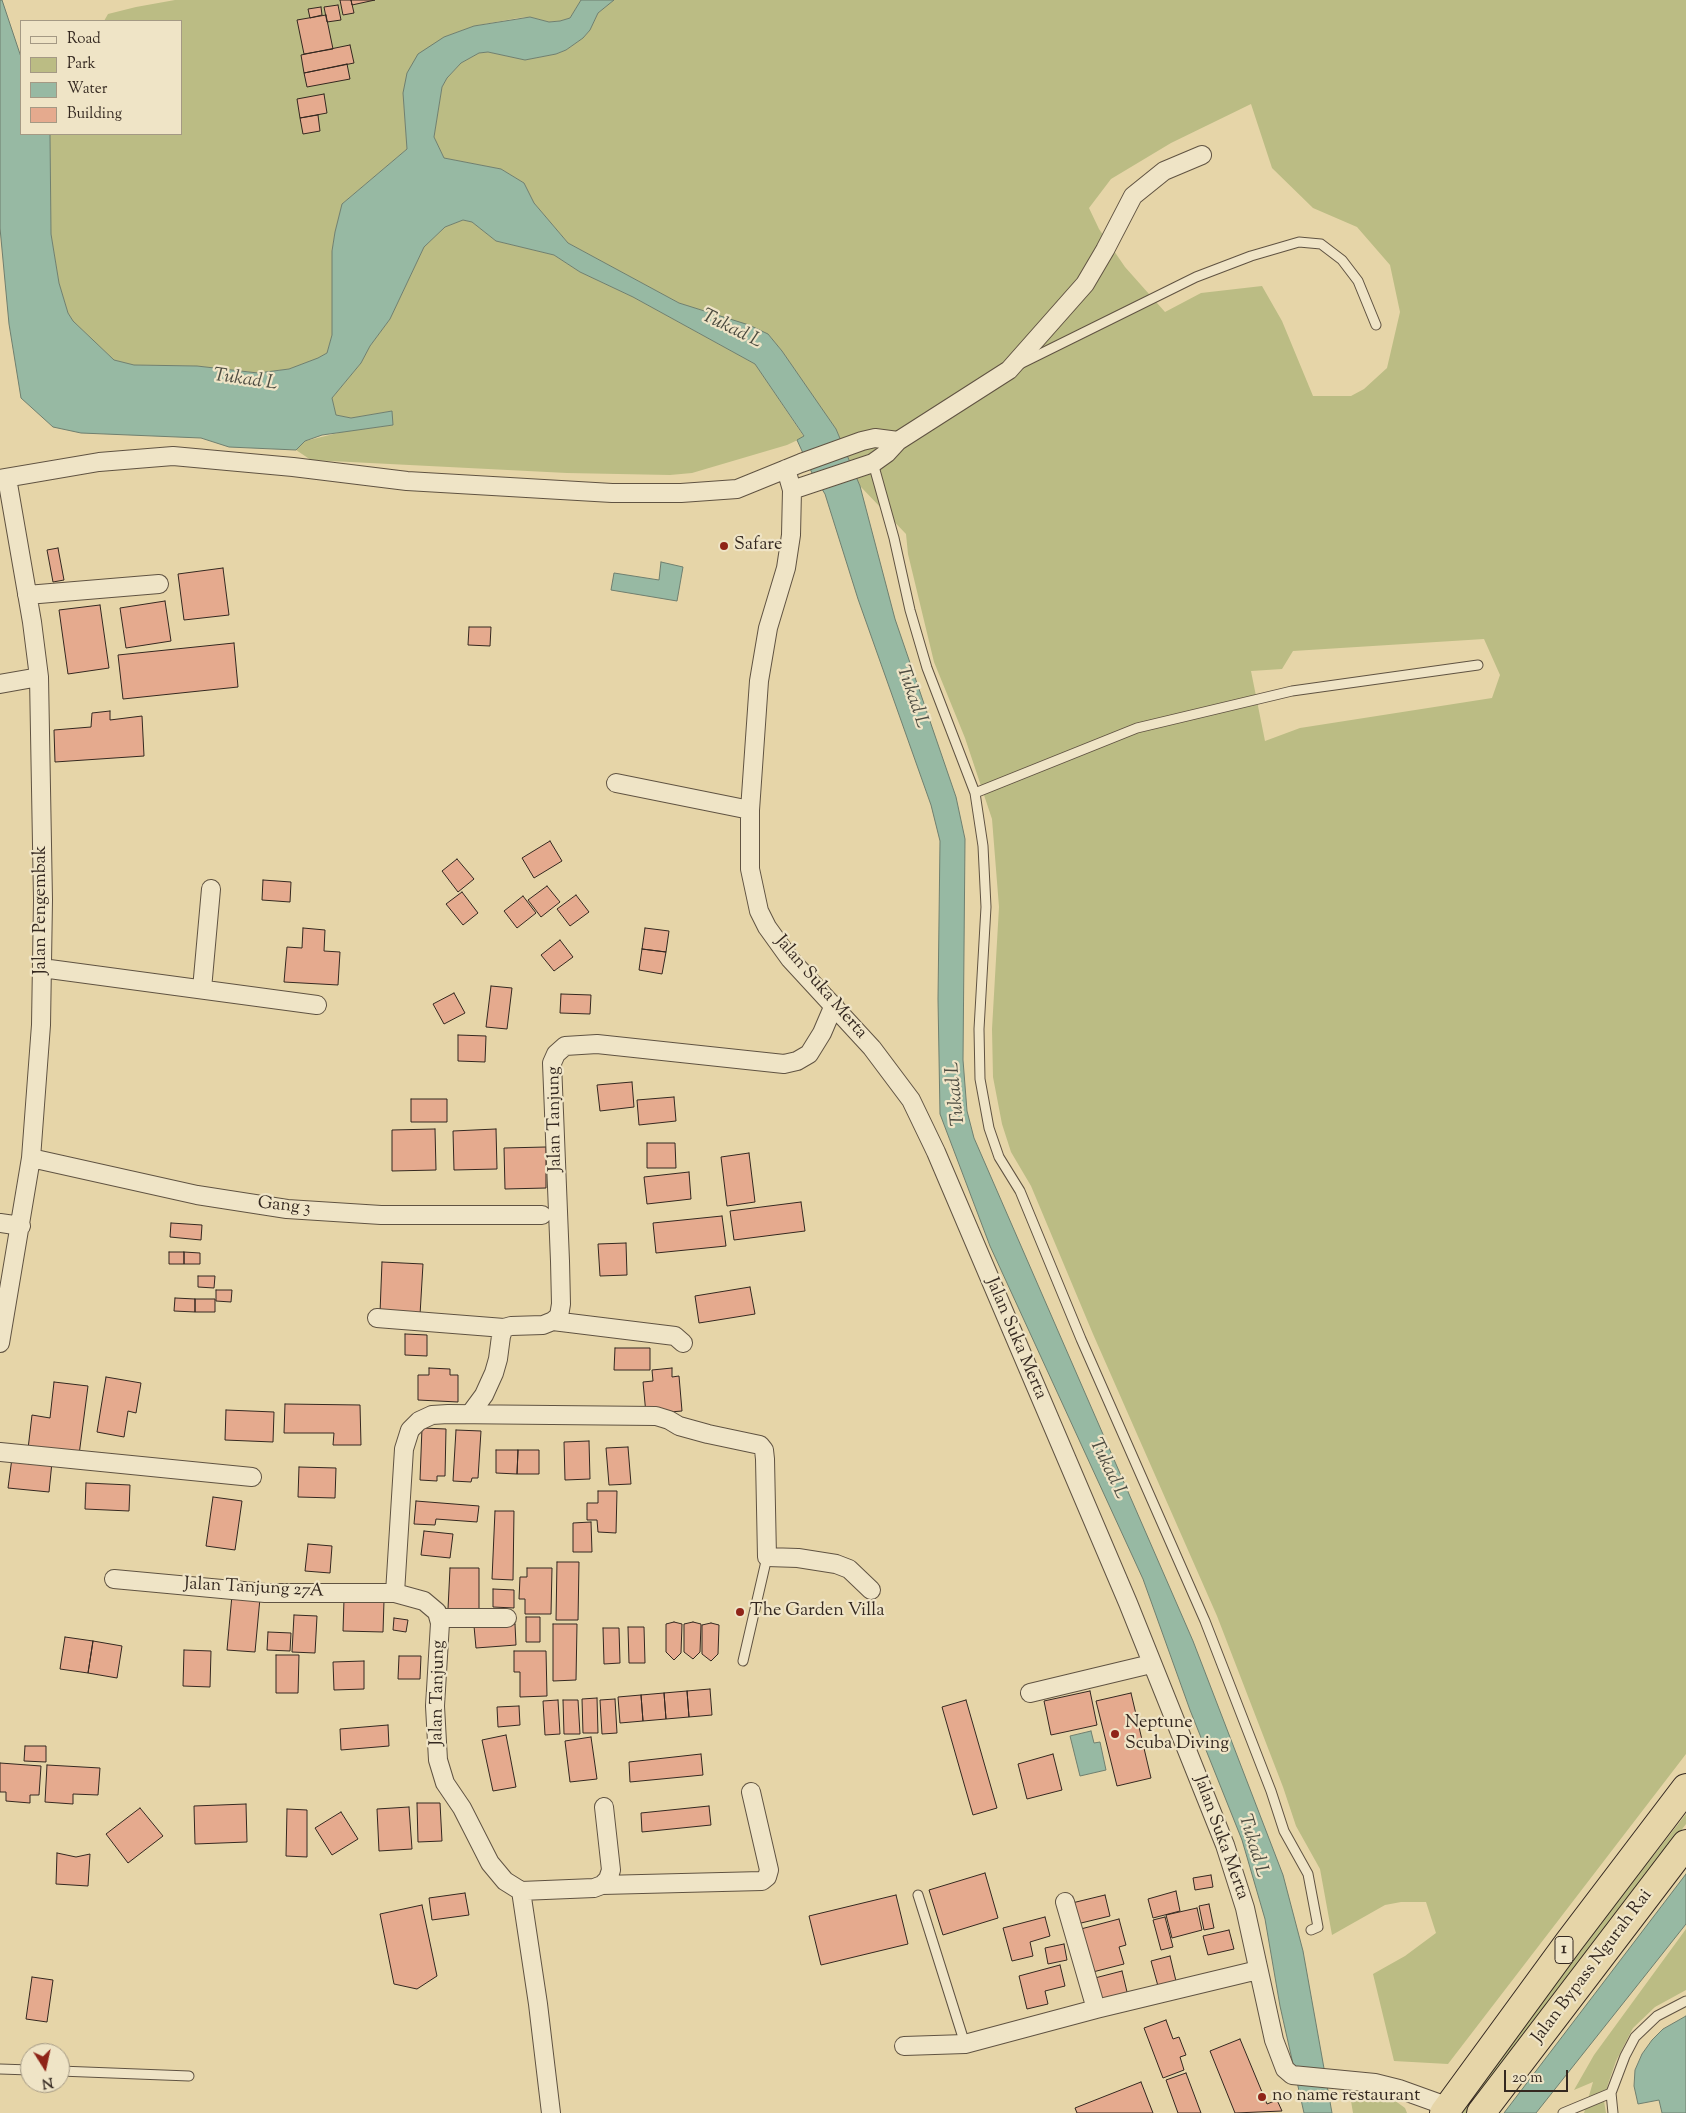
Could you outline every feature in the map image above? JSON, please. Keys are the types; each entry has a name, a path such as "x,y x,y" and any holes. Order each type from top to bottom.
{"highway":[{"name":"Jalan Bypass Ngurah Rai","path":"1447,2110 1575,1934 1686,1788"},
{"name":"Jalan Bypass Ngurah Rai","path":"1482,2113 1686,1844"}],"street":[{"path":"792,490 866,466 887,452 898,441 1009,370 1085,284 1133,196 1164,171 1202,155"},
{"path":"3,478 99,462 173,456 284,466 407,482 612,493 681,493 737,489 851,445 875,438 898,441"},
{"name":"Jalan Suka Merta","path":"793,466 791,535 786,568 768,628 759,681 750,810 750,869 759,910 766,927 790,959 872,1048 892,1074 911,1100 923,1124 1128,1603 1225,1845 1245,1908 1274,2040 1284,2069 1292,2075 1346,2080 1399,2089 1447,2110"},
{"name":"Jalan Pengembak","path":"0,1343 31,1158 41,1025 43,900 38,677 27,596 3,478"},
{"path":"27,596 159,584"},
{"path":"0,684 38,677"},
{"path":"616,783 750,810"},
{"path":"202,989 211,889"},
{"path":"42,968 317,1005"},
{"name":"Jalan Tanjung","path":"553,1321 559,1316 561,1304 552,1063 556,1054 565,1046 597,1044 784,1064 797,1061 809,1054 822,1033 834,1006"},
{"name":"Gang 3","path":"31,1158 197,1196 286,1209 400,1216 542,1215"},
{"path":"0,1223 21,1226"},
{"path":"377,1318 504,1328 543,1325 553,1321 675,1336 683,1344"},
{"path":"470,1414 484,1395 494,1373 504,1328"},
{"path":"395,1593 404,1449 410,1430 419,1421 432,1415 470,1414 656,1416 693,1430 760,1445 764,1450 767,1557 798,1558 836,1564 849,1569 871,1590"},
{"path":"0,1452 252,1477"},
{"name":"Jalan Tanjung 27A","path":"114,1579 265,1593 395,1593"},
{"name":"Jalan Tanjung","path":"395,1593 424,1601 437,1612 440,1618 435,1706 438,1760 445,1783 462,1808 490,1863 505,1881 521,1892"},
{"path":"440,1618 507,1618"},
{"path":"1030,1694 1151,1664"},
{"path":"551,2113 538,2004 521,1892 594,1888 602,1885 762,1880 767,1877 769,1870 751,1792"},
{"path":"602,1885 608,1879 611,1870 604,1808"},
{"path":"1065,1902 1096,2009"},
{"path":"904,2046 965,2044 1096,2009 1258,1970"}],"lane":[{"path":"1009,370 1196,277 1250,256 1299,242 1321,244 1342,260 1358,281 1376,325"},
{"path":"866,466 894,538 910,610 927,668 975,793 983,846 986,907 979,1029 980,1078 989,1128 999,1157 1020,1191 1205,1621 1271,1791 1284,1831 1308,1874 1318,1927 1311,1930"},
{"path":"975,793 1137,728 1292,691 1478,665"},
{"path":"743,1661 767,1557"},
{"path":"918,1895 965,2044"},
{"path":"1613,2113 1611,2093 1625,2056 1635,2037 1658,2016 1686,2000"},
{"path":"0,2069 20,2070"},
{"path":"70,2072 189,2076"},
{"path":"1563,2113 1611,2093"}],"green space":[{"path":"175,0 581,0 570,18 560,21 549,22 530,17 518,18 474,26 444,37 403,93 407,149 342,204 332,251 332,335 327,353 319,358 289,369 258,373 197,366 134,365 114,360 73,321 68,313 59,283 51,234 50,135 182,135 182,20 105,20 108,14"},
{"path":"614,0 1686,0 1686,1754 1448,2064 1394,2061 1373,1974 1405,1956 1436,1933 1426,1902 1401,1902 1385,1905 1332,1935 1320,1869 1296,1826 1283,1787 1217,1616 1093,1334 1031,1186 1011,1152 1002,1124 993,1077 992,1029 999,907 992,819 965,738 934,662 908,554 906,534 860,486 836,429 768,334 679,303 568,243 534,203 524,183 501,169 444,158 434,137 442,87 447,78 461,63 479,53 488,52 525,60 556,54 566,50 583,38 590,30 598,13","holes":["1251,104 1272,168 1313,208 1357,227 1390,265 1400,312 1387,368 1364,389 1351,396 1313,396 1282,321 1262,286 1201,293 1165,312 1125,267 1099,229 1089,208 1111,179 1171,143","1484,639 1500,675 1492,698 1300,728 1265,741 1251,671 1282,669 1293,651"]},
{"path":"463,220 472,222 496,241 554,255 580,272 633,297 755,364 804,437 787,445 692,473 670,475 567,473 311,460 296,450 305,441 342,432 393,425 392,411 351,418 336,415 332,398 361,363 370,346 390,319 424,247 445,227"},
{"path":"1686,1814 1686,1824 1646,1877 1466,2113 1459,2113 1606,1916"},
{"path":"1686,1929 1686,1990 1655,2007 1633,2028 1616,2061 1608,2084 1604,2101 1606,2113 1584,2113 1593,2082 1574,2090 1594,2055"},
{"path":"1349,2089 1390,2097 1405,2108 1407,2113 1353,2113"}],"water":[{"name":"Tukad L","path":"0,0 2,0 20,54 20,135 50,135 51,234 59,283 68,313 73,321 114,360 134,365 197,366 258,373 289,369 327,353 332,335 332,251 342,204 407,149 403,93 407,73 418,54 444,37 474,26 530,17 549,22 560,21 570,18 581,0 614,0 598,13 590,30 583,38 566,50 556,54 525,60 488,52 479,53 461,63 447,78 442,87 434,137 444,158 501,169 524,183 534,203 568,243 679,303 749,325 768,334 836,429 860,486 895,619 956,797 965,839 963,1060 967,1111 974,1138 1193,1641 1283,1875 1303,1951 1332,2113 1304,2113 1280,2006 1265,1919 1242,1840 1190,1710 1143,1579 990,1246 940,1114 938,999 940,841 931,805 858,599 825,494 812,473 797,440 804,436 755,364 633,297 580,272 554,255 496,241 472,222 463,220 445,227 424,247 390,319 370,346 361,363 332,398 336,415 351,418 392,411 393,425 322,435 305,441 296,450 229,447 201,438 81,433 53,427 21,398 9,324 0,228"},
{"path":"661,562 683,567 677,601 611,590 614,573 659,580"},
{"path":"1091,1731 1094,1743 1100,1742 1106,1770 1080,1776 1070,1736"},
{"path":"1686,1874 1686,1924 1536,2113 1504,2113"},
{"path":"1686,2016 1686,2113 1662,2113 1659,2100 1638,2104 1634,2086 1635,2070 1642,2054 1663,2029"}],"building":[{"path":"340,0 351,0 354,13 343,15"},
{"path":"351,0 375,0 352,5"},
{"path":"338,5 341,20 327,22 324,7"},
{"path":"321,7 322,15 310,18 308,9"},
{"path":"326,15 333,49 304,54 297,20"},
{"path":"350,45 354,63 304,73 301,55"},
{"path":"347,64 350,79 307,87 304,73"},
{"path":"324,94 327,113 300,118 297,99"},
{"path":"318,115 320,131 303,134 300,118"},
{"path":"58,548 64,580 53,582 47,550"},
{"path":"223,568 229,615 184,620 178,574"},
{"path":"165,601 171,641 126,648 120,608"},
{"path":"100,605 109,668 68,674 59,610"},
{"path":"469,627 491,627 490,646 468,645"},
{"path":"234,643 238,687 123,699 118,655"},
{"path":"110,711 110,720 142,716 144,756 55,762 54,730 91,727 92,713"},
{"path":"550,841 562,861 534,878 522,858"},
{"path":"457,859 474,879 458,892 442,871"},
{"path":"263,880 291,882 290,902 262,900"},
{"path":"547,886 560,902 541,917 528,900"},
{"path":"462,892 478,913 463,925 446,904"},
{"path":"576,895 589,912 570,926 557,909"},
{"path":"523,896 536,913 517,928 504,911"},
{"path":"303,928 325,930 324,951 340,952 338,985 284,982 287,947 302,948"},
{"path":"645,928 669,931 666,952 642,949"},
{"path":"560,940 573,957 554,971 541,955"},
{"path":"642,949 666,952 662,974 639,970"},
{"path":"491,986 512,988 507,1029 486,1027"},
{"path":"454,993 465,1013 444,1024 433,1004"},
{"path":"561,994 591,995 590,1014 560,1013"},
{"path":"458,1035 486,1036 485,1062 458,1061"},
{"path":"632,1082 634,1107 600,1111 597,1085"},
{"path":"674,1097 676,1121 639,1125 637,1100"},
{"path":"411,1099 447,1099 447,1122 411,1122"},
{"path":"435,1129 436,1170 392,1171 392,1130"},
{"path":"496,1129 497,1169 454,1170 453,1131"},
{"path":"647,1143 675,1143 676,1168 647,1168"},
{"path":"546,1147 546,1188 505,1189 504,1148"},
{"path":"749,1153 755,1202 727,1206 721,1157"},
{"path":"689,1172 691,1199 647,1204 644,1177"},
{"path":"801,1202 805,1231 734,1240 730,1211"},
{"path":"722,1216 726,1246 656,1253 653,1223"},
{"path":"171,1223 202,1225 201,1240 170,1237"},
{"path":"626,1243 627,1275 600,1276 598,1244"},
{"path":"169,1252 184,1252 184,1264 169,1264"},
{"path":"184,1252 200,1253 200,1264 184,1264"},
{"path":"382,1262 423,1264 420,1315 380,1313"},
{"path":"198,1276 215,1276 214,1288 198,1287"},
{"path":"750,1287 755,1314 699,1323 695,1296"},
{"path":"216,1290 232,1290 231,1302 216,1301"},
{"path":"175,1298 195,1299 195,1312 174,1311"},
{"path":"195,1299 215,1299 215,1312 195,1312"},
{"path":"405,1334 427,1335 427,1356 405,1355"},
{"path":"615,1348 650,1348 650,1370 614,1370"},
{"path":"429,1368 450,1369 450,1375 458,1375 458,1402 418,1400 418,1375 429,1375"},
{"path":"672,1368 672,1377 679,1376 682,1411 646,1414 643,1382 653,1381 652,1370"},
{"path":"106,1377 141,1383 136,1413 128,1411 124,1437 97,1432"},
{"path":"54,1382 88,1386 79,1455 28,1449 32,1415 50,1418"},
{"path":"285,1404 360,1405 361,1445 333,1445 334,1433 284,1433"},
{"path":"226,1410 274,1412 273,1442 225,1440"},
{"path":"422,1428 446,1429 445,1476 437,1476 437,1481 420,1480"},
{"path":"456,1430 481,1431 478,1478 472,1478 471,1482 453,1481"},
{"path":"589,1441 590,1479 565,1480 564,1442"},
{"path":"628,1447 631,1484 609,1485 606,1448"},
{"path":"496,1450 518,1450 517,1474 496,1473"},
{"path":"518,1450 539,1450 539,1474 517,1474"},
{"path":"12,1458 52,1462 49,1492 8,1488"},
{"path":"299,1467 336,1468 335,1498 298,1497"},
{"path":"86,1483 130,1485 129,1511 85,1509"},
{"path":"598,1491 617,1491 616,1533 598,1532 597,1520 587,1520 587,1503 598,1503"},
{"path":"213,1497 242,1501 235,1550 206,1546"},
{"path":"416,1501 479,1506 477,1522 436,1519 435,1525 414,1524"},
{"path":"495,1511 514,1511 513,1580 492,1579"},
{"path":"591,1522 592,1552 573,1552 573,1523"},
{"path":"424,1531 453,1534 450,1558 421,1555"},
{"path":"308,1544 332,1546 330,1573 305,1571"},
{"path":"557,1562 579,1562 578,1620 556,1620"},
{"path":"450,1568 479,1568 479,1610 448,1609"},
{"path":"527,1568 552,1568 551,1614 525,1614 525,1599 519,1599 520,1577 527,1577"},
{"path":"493,1589 514,1590 514,1608 493,1607"},
{"path":"232,1595 260,1598 255,1652 227,1650"},
{"path":"344,1600 384,1601 383,1632 343,1631"},
{"path":"294,1615 317,1616 315,1653 292,1652"},
{"path":"526,1617 540,1617 540,1642 526,1642"},
{"path":"394,1618 408,1620 406,1632 393,1630"},
{"path":"674,1622 682,1624 681,1653 674,1660 666,1652 666,1624"},
{"path":"693,1622 701,1624 700,1652 693,1659 684,1652 684,1624"},
{"path":"711,1623 719,1625 718,1654 711,1661 702,1654 702,1625"},
{"path":"515,1624 516,1645 476,1648 474,1626"},
{"path":"553,1624 577,1624 576,1680 553,1681"},
{"path":"628,1627 644,1627 645,1663 629,1663"},
{"path":"603,1628 619,1628 620,1663 604,1664"},
{"path":"268,1632 291,1633 290,1651 267,1650"},
{"path":"65,1637 93,1641 88,1673 60,1669"},
{"path":"93,1641 122,1646 117,1678 88,1673"},
{"path":"184,1650 211,1651 210,1687 183,1686"},
{"path":"514,1651 546,1651 547,1696 520,1697 520,1672 514,1672"},
{"path":"276,1655 299,1655 298,1693 276,1693"},
{"path":"399,1656 421,1656 420,1679 398,1679"},
{"path":"364,1661 364,1689 334,1690 333,1662"},
{"path":"710,1689 712,1715 689,1717 687,1691"},
{"path":"687,1691 689,1717 666,1719 664,1693"},
{"path":"1090,1691 1097,1725 1051,1735 1044,1701"},
{"path":"664,1693 666,1719 643,1721 641,1695"},
{"path":"1131,1693 1151,1778 1117,1786 1096,1701"},
{"path":"641,1695 643,1721 620,1723 618,1697"},
{"path":"597,1698 598,1733 583,1733 582,1699"},
{"path":"615,1699 617,1733 602,1734 600,1700"},
{"path":"558,1700 560,1734 545,1735 543,1701"},
{"path":"563,1700 578,1700 580,1734 564,1734"},
{"path":"966,1700 997,1808 973,1815 942,1707"},
{"path":"519,1706 520,1725 498,1727 497,1707"},
{"path":"388,1725 389,1746 341,1750 340,1729"},
{"path":"506,1735 516,1787 493,1791 482,1740"},
{"path":"591,1737 597,1779 570,1782 565,1741"},
{"path":"25,1746 46,1746 46,1762 24,1761"},
{"path":"701,1754 703,1775 630,1782 629,1762"},
{"path":"1053,1754 1062,1790 1027,1799 1018,1764"},
{"path":"0,1763 41,1766 39,1795 30,1795 30,1803 6,1801 6,1792 0,1792"},
{"path":"47,1765 100,1768 98,1795 73,1794 73,1804 45,1802"},
{"path":"417,1803 440,1803 442,1841 418,1842"},
{"path":"246,1804 247,1842 195,1844 194,1806"},
{"path":"709,1806 711,1825 642,1832 641,1813"},
{"path":"409,1807 412,1849 379,1851 377,1809"},
{"path":"140,1808 163,1836 128,1863 106,1834"},
{"path":"287,1809 307,1810 307,1857 286,1856"},
{"path":"341,1812 358,1839 332,1855 315,1828"},
{"path":"57,1853 76,1857 90,1854 88,1886 56,1884"},
{"path":"985,1873 998,1918 943,1935 929,1890"},
{"path":"1211,1875 1213,1887 1195,1890 1193,1878"},
{"path":"1176,1891 1180,1911 1153,1918 1148,1899"},
{"path":"465,1893 469,1915 432,1920 429,1898"},
{"path":"896,1895 908,1944 821,1965 809,1916"},
{"path":"1105,1895 1110,1916 1077,1924 1072,1903"},
{"path":"1209,1904 1214,1928 1204,1930 1199,1906"},
{"path":"422,1905 437,1976 417,1989 394,1984 380,1914"},
{"path":"1197,1908 1202,1930 1172,1938 1166,1915"},
{"path":"1045,1917 1050,1936 1030,1942 1033,1956 1012,1961 1003,1928"},
{"path":"1165,1917 1173,1947 1161,1950 1153,1920"},
{"path":"1119,1919 1126,1945 1119,1947 1124,1964 1089,1973 1077,1930"},
{"path":"1229,1930 1234,1949 1208,1955 1203,1936"},
{"path":"1064,1944 1067,1960 1048,1964 1045,1948"},
{"path":"1170,1956 1176,1981 1158,1986 1151,1961"},
{"path":"1060,1965 1065,1986 1045,1991 1048,2004 1027,2009 1019,1976"},
{"path":"1122,1971 1128,1996 1097,2003 1091,1979"},
{"path":"32,1977 53,1980 47,2022 26,2019"},
{"path":"1166,2020 1173,2039 1179,2037 1186,2055 1180,2057 1184,2070 1163,2078 1144,2028"},
{"path":"1240,2039 1267,2104 1277,2100 1282,2111 1235,2113 1210,2051"},
{"path":"1186,2073 1201,2113 1178,2113 1166,2080"},
{"path":"1141,2082 1153,2113 1077,2113 1075,2108"}],"place":[{"name":"Safare","path":"724,546"},
{"name":"The Garden Villa","path":"740,1612"},
{"name":"Neptune Scuba Diving","path":"1115,1734"},
{"name":"no name restaurant","path":"1262,2097"}]}
